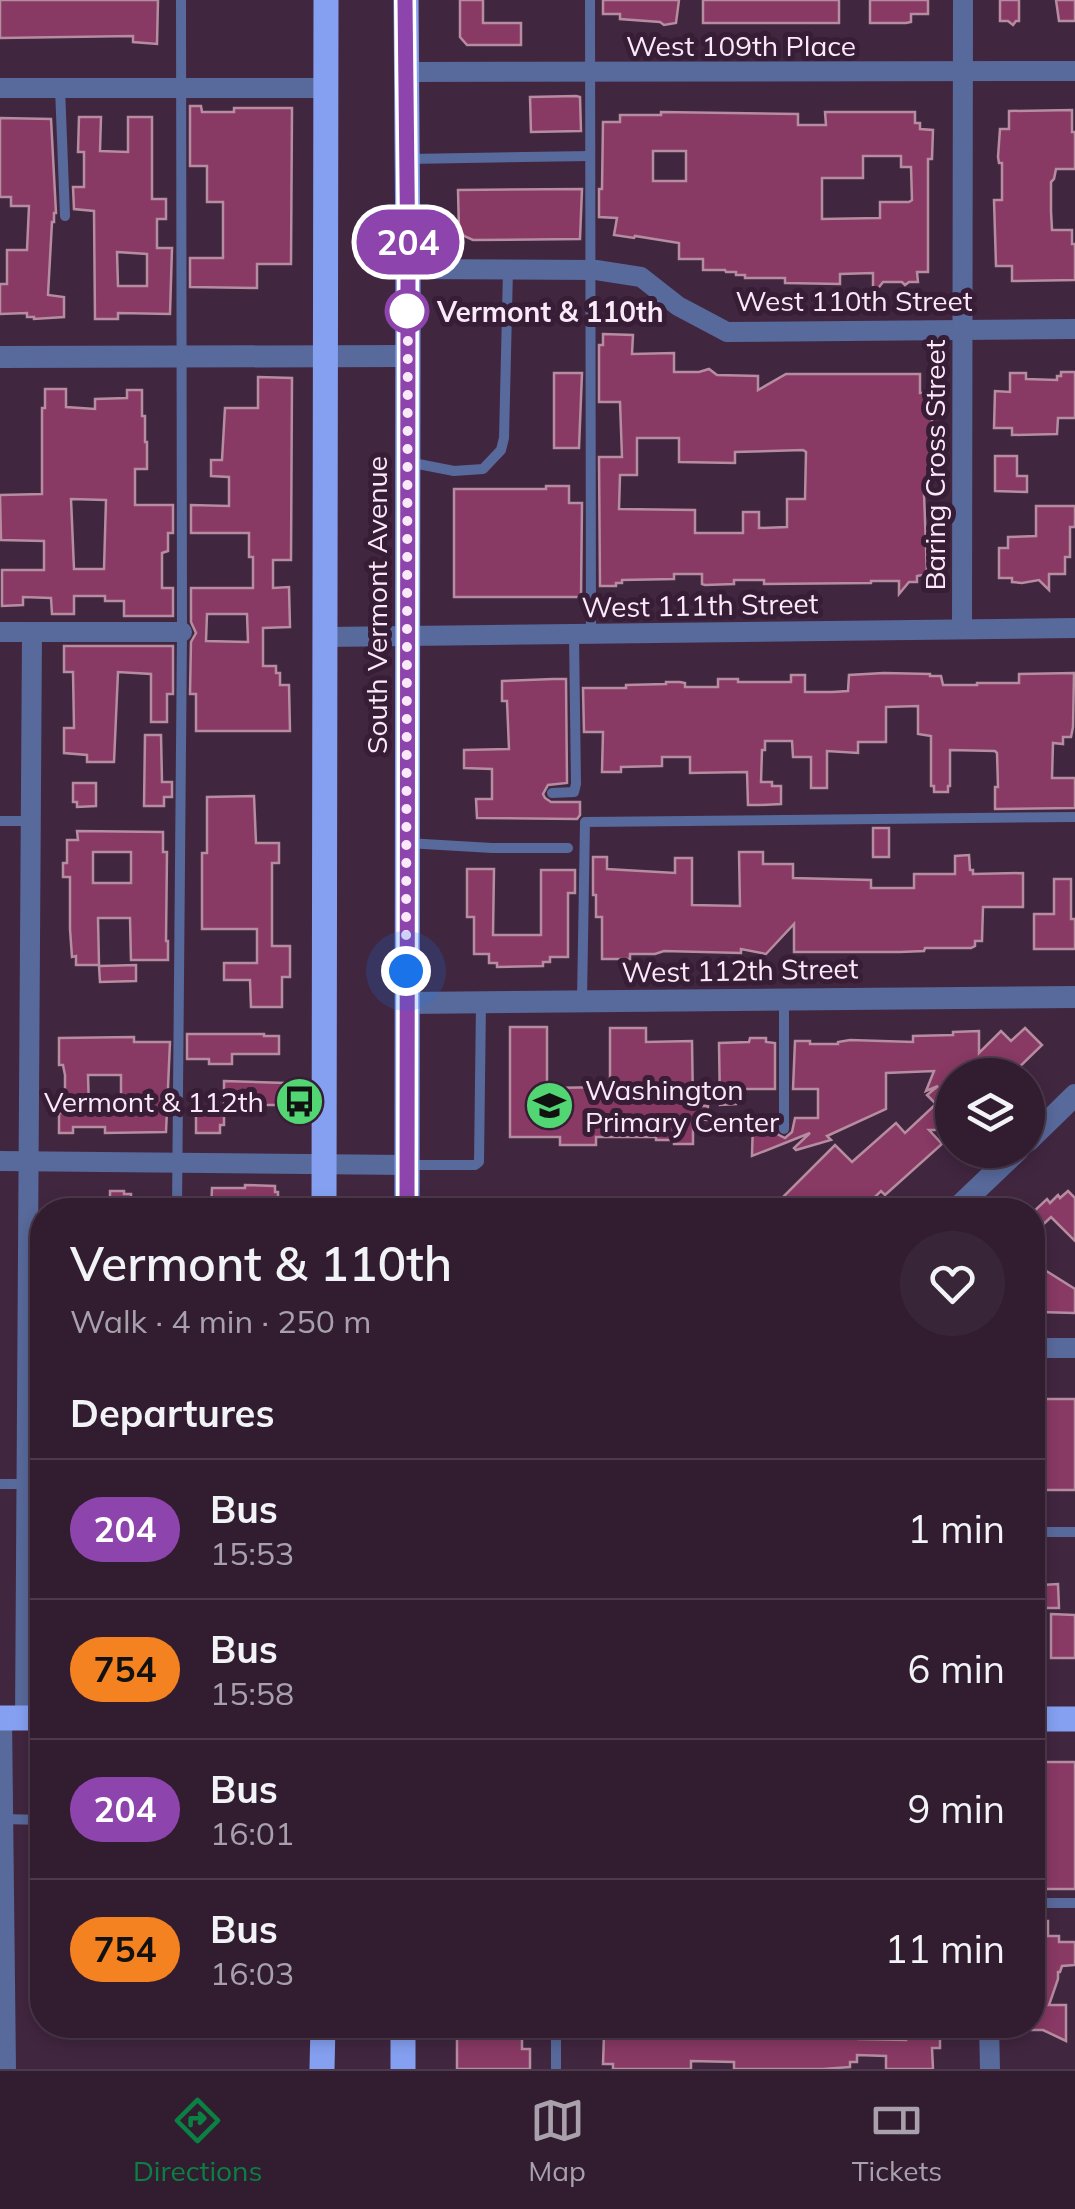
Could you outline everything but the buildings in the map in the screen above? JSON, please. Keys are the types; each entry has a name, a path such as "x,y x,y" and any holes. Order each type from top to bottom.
{"main road":[{"name":"South Vermont Avenue","path":"324,1198 326,0"},
{"name":"South Vermont Avenue","path":"406,0 407,1198"},
{"path":"1045,1719 1075,1719"},
{"path":"322,2069 323,2038"},
{"path":"402,2069 403,2038"}],"street":[{"name":"Baring Cross Street","path":"962,629 964,0"},
{"name":"West 109th Place","path":"406,72 1075,71"},
{"path":"0,88 326,88"},
{"name":"West 110th Street","path":"408,270 590,270 641,277 678,306 727,332 1075,329"},
{"path":"0,357 407,356"},
{"name":"West 111th Street","path":"325,637 1075,628"},
{"path":"0,632 182,632"},
{"path":"30,1518 27,1162 32,632"},
{"name":"West 112th Street","path":"406,1003 1075,997"},
{"path":"1045,1124 1075,1096"},
{"path":"0,1161 407,1165"},
{"path":"967,1198 999,1168"},
{"path":"1045,1348 1075,1348"},
{"path":"6,2069 2,1820 30,1616"},
{"path":"989,2038 990,2069"}],"lane":[{"path":"176,1198 182,632 181,0"},
{"path":"552,792 574,792 576,784 590,270 590,0"},
{"path":"60,88 65,216"},
{"path":"407,159 590,156"},
{"path":"406,461 454,471 482,470 501,450 508,270"},
{"path":"582,1001 585,822 1075,817"},
{"path":"0,821 30,821"},
{"path":"406,843 568,848"},
{"path":"784,999 784,1128"},
{"path":"407,1165 479,1162 481,1002"},
{"path":"0,1484 28,1484"},
{"path":"1045,1532 1075,1532"},
{"path":"2,1820 30,1820"},
{"path":"1045,1903 1075,1903"},
{"path":"556,2038 556,2069"}],"bus line":[{"name":"204","path":"405,0 407,1198"}],"place":[{"name":"Vermont & 110th","path":"407,311"},
{"name":"Vermont & 112th","path":"299,1101"},
{"name":"Washington Primary Center","path":"550,1105"}],"route":[{"path":"406,971 408,298 407,311"}]}
